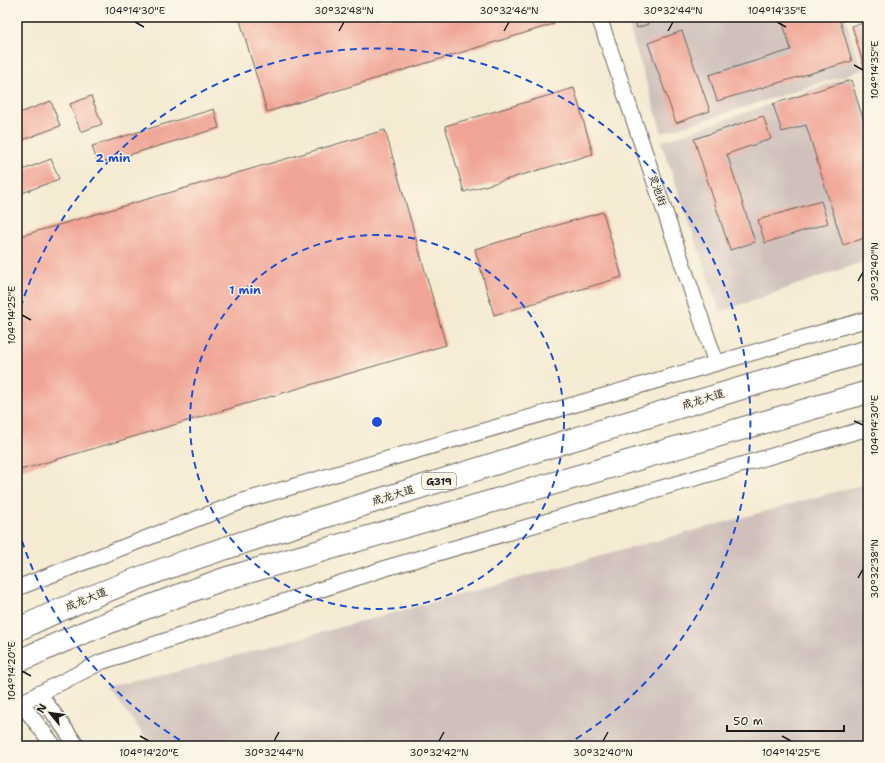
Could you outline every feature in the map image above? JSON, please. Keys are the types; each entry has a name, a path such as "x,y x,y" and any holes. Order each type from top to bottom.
{"highway":[{"name":"成龙大道","path":"17,630 64,607 221,549 725,392 868,351"},
{"path":"17,662 64,640 148,606 224,579 868,392"}],"street":[{"name":"灵池街","path":"600,17 716,363"},
{"path":"17,588 243,501 868,318"},
{"path":"54,746 19,704 101,662 386,568 868,428"},
{"path":"38,693 77,746"}],"shaded area":[{"path":"626,17 845,17 862,70 662,133"},
{"path":"851,76 868,124 868,260 720,312 661,142"},
{"path":"868,483 868,746 152,746 110,690"}],"building":[{"path":"239,17 551,17 554,24 267,112"},
{"path":"634,17 646,17 648,24 637,28"},
{"path":"781,17 839,17 852,61 717,101 709,75 791,50"},
{"path":"868,22 868,80 852,26"},
{"path":"682,31 710,111 676,123 648,43"},
{"path":"851,80 868,135 868,237 843,245 806,125 782,132 773,104"},
{"path":"574,88 593,154 464,192 445,126"},
{"path":"91,96 102,124 81,132 70,104"},
{"path":"51,101 60,126 17,142 17,114"},
{"path":"214,109 219,128 98,164 92,146"},
{"path":"763,116 771,139 727,154 755,242 730,250 694,139"},
{"path":"385,130 446,345 17,471 17,237"},
{"path":"51,159 59,179 17,195 17,172"},
{"path":"821,201 828,223 765,243 758,220"},
{"path":"603,212 622,277 494,315 475,249"}]}
